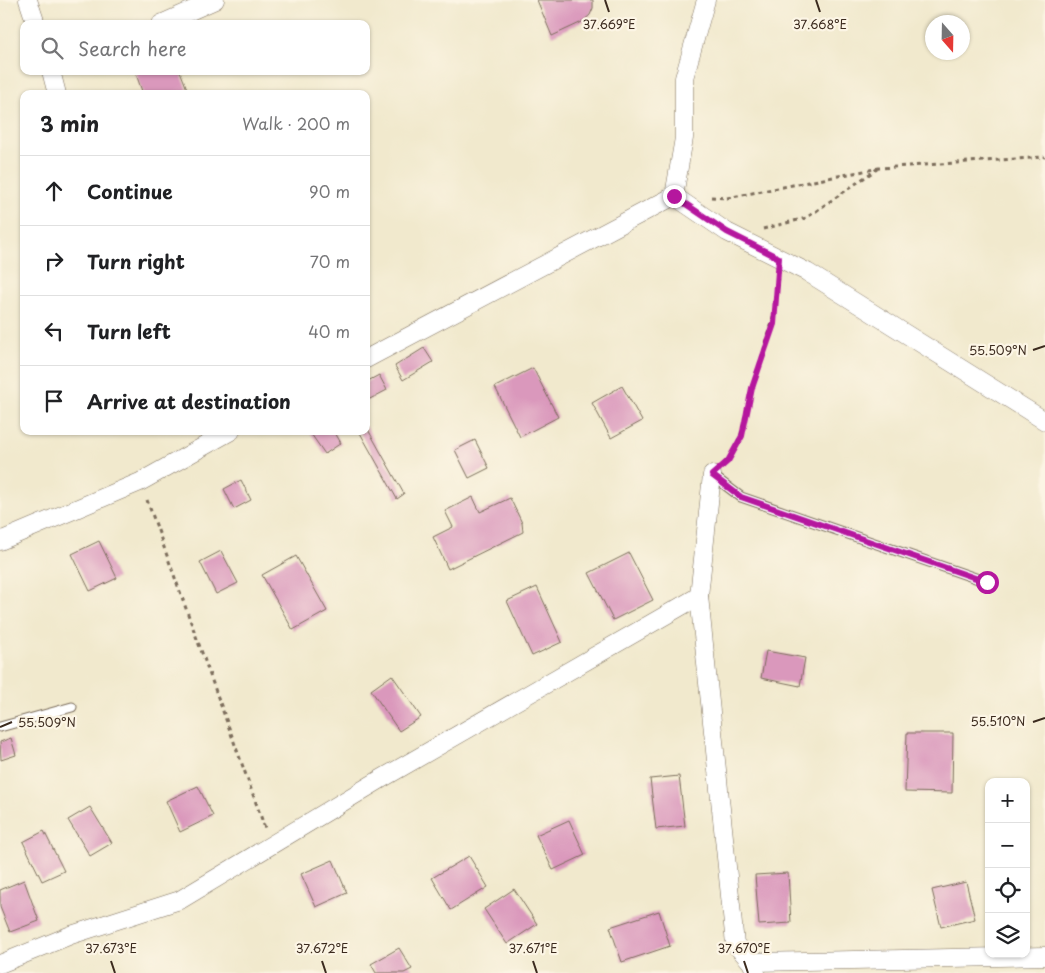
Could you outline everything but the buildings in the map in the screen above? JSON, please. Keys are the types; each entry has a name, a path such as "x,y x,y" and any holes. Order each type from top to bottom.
{"street":[{"path":"28,0 35,20"},
{"path":"170,20 215,0"},
{"path":"674,196 684,138 684,78 703,2"},
{"path":"52,75 56,90"},
{"path":"674,196 727,232 807,272 1045,421"},
{"path":"370,357 674,196"},
{"path":"0,541 140,482 204,438"},
{"path":"712,475 699,596 735,944 753,968 1045,956"},
{"path":"0,964 71,935 180,900 381,779 699,596"}],"lane":[{"path":"712,475 741,497 987,582"},
{"path":"0,727 72,708"}],"path":[{"path":"709,197 726,198 879,168 1045,157"},
{"path":"758,230 806,218 879,168"},
{"path":"712,475 728,461 742,436 748,404 774,324 779,258"},
{"path":"140,482 271,845"}],"route":[{"path":"674,196 727,232 779,258 778,292 774,324 752,388 742,436 728,461 712,475 741,497 987,582"}]}
